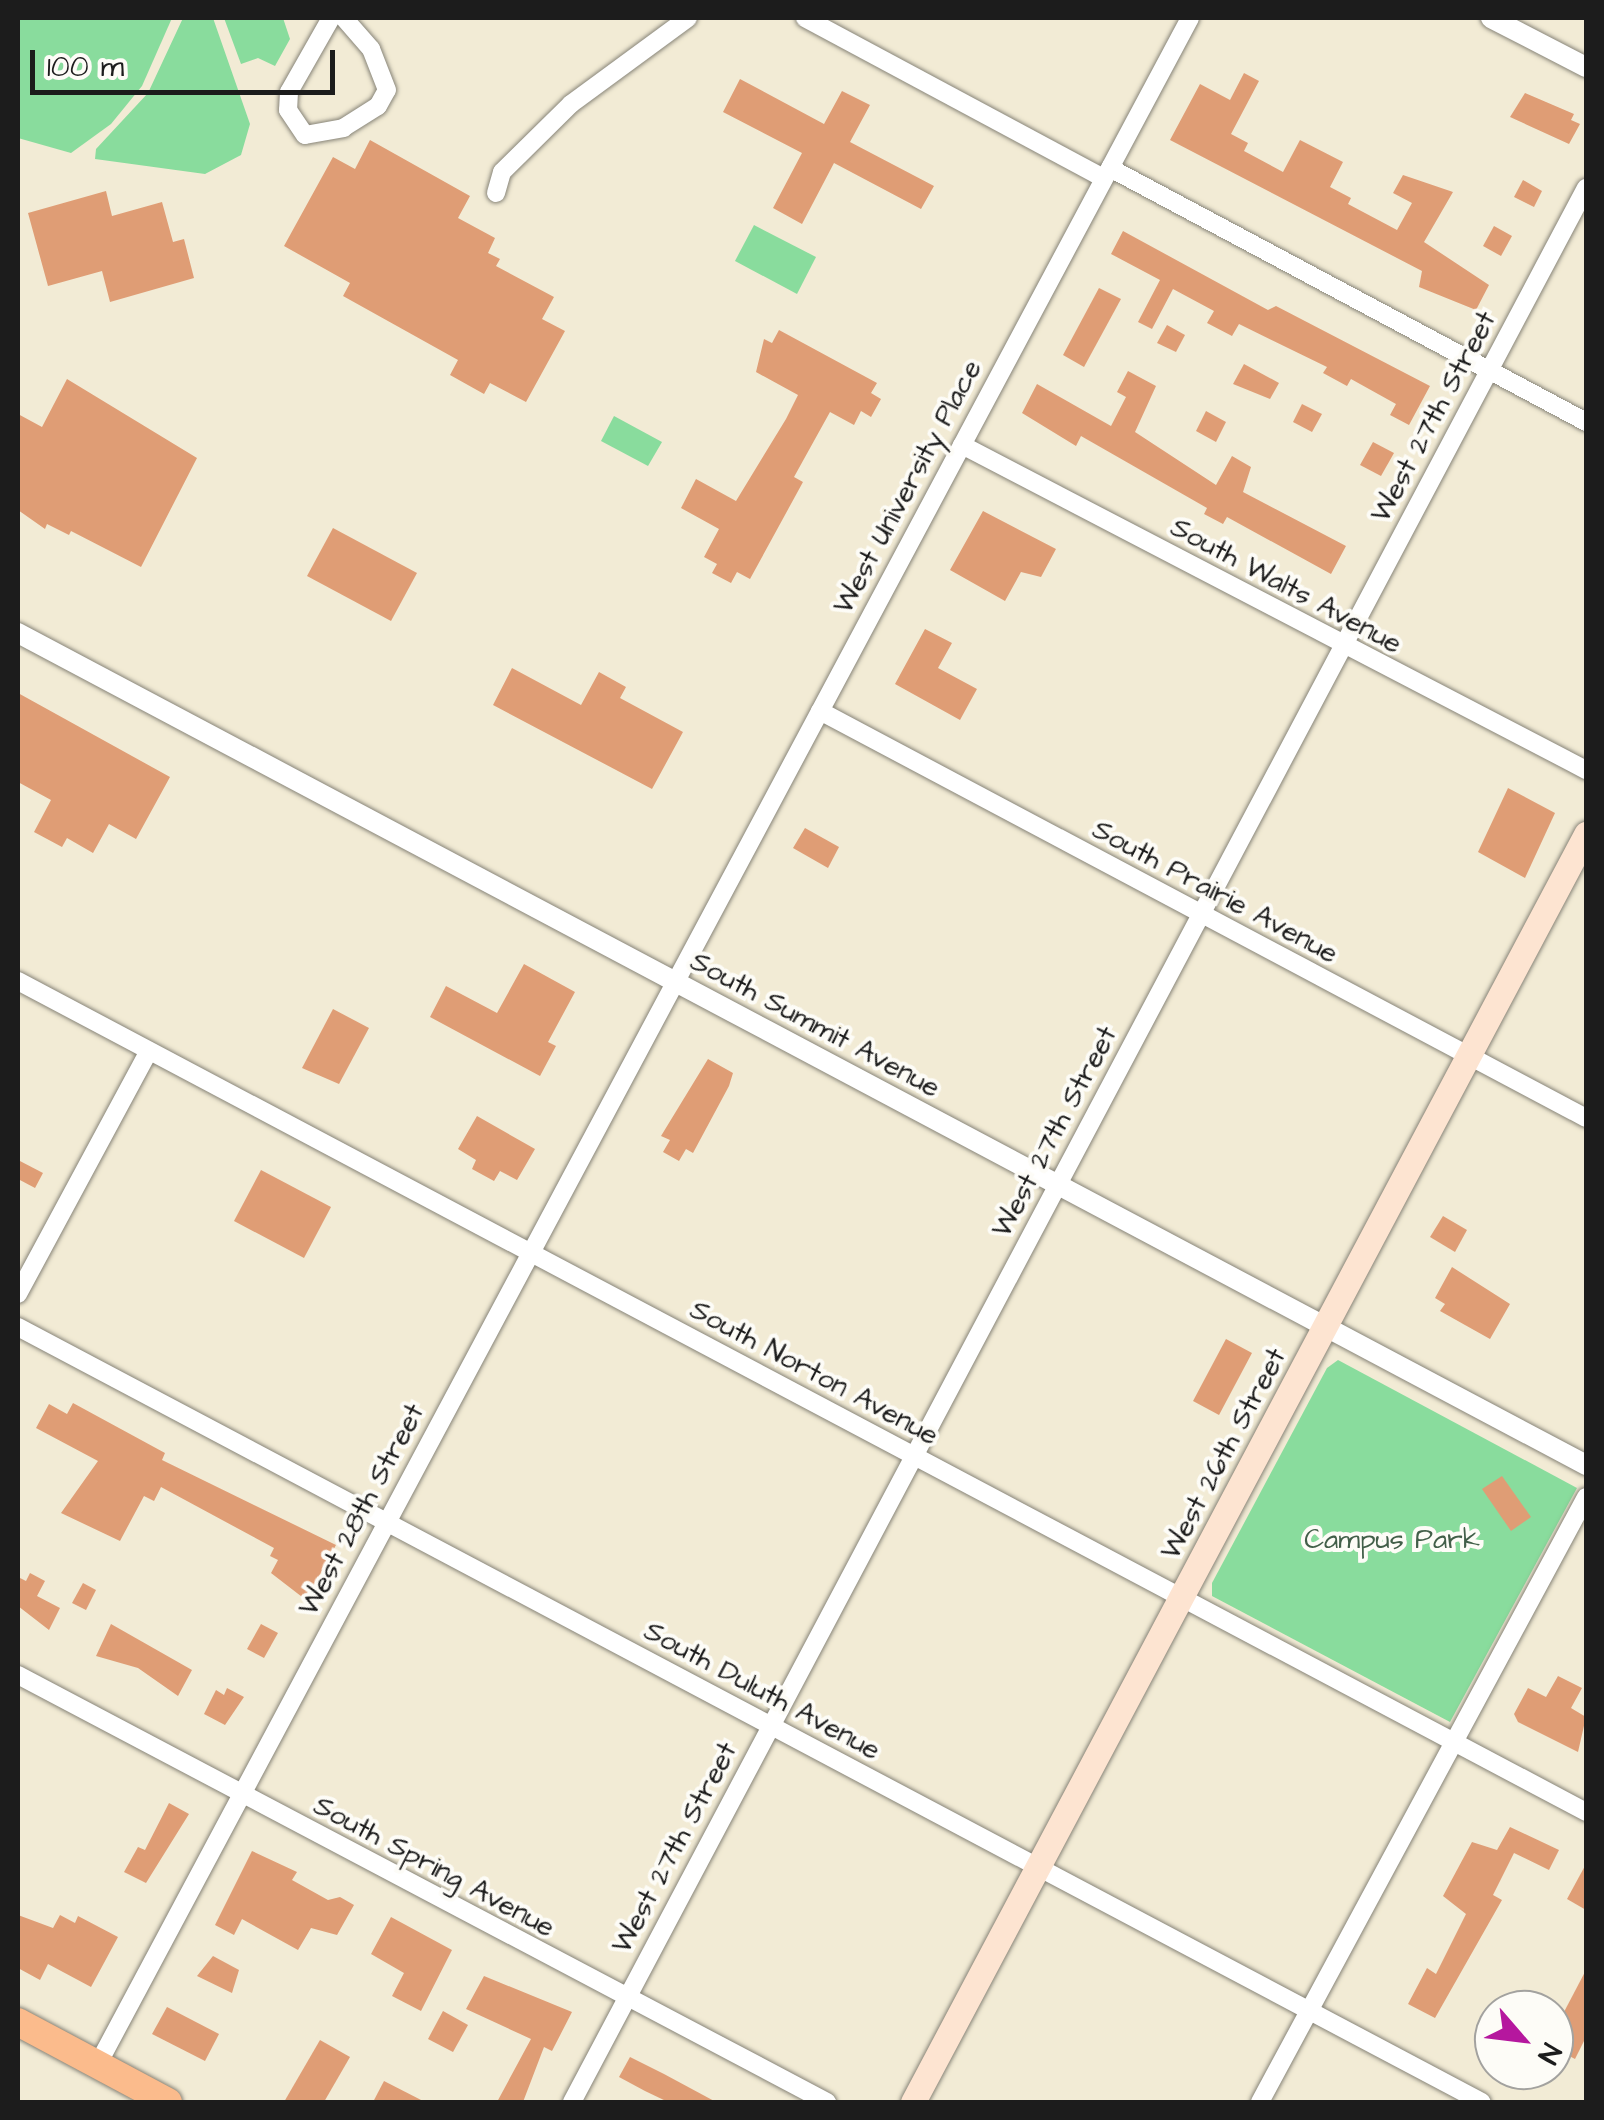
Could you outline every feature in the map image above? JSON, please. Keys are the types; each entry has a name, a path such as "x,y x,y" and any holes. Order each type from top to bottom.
{"main road":[{"name":"West 26th Street","path":"913,2102 1586,834"},
{"path":"18,2022 168,2102"}],"street":[{"path":"331,18 289,92 288,110 305,136 343,128 378,106 386,90 378,62 344,18"},
{"path":"496,192 502,172 571,104 688,18"},
{"path":"805,18 1586,422"},
{"name":"West University Place","path":"675,982 1190,18"},
{"path":"1491,18 1586,68"},
{"name":"West 27th Street","path":"572,2102 1586,188"},
{"name":"South Walts Avenue","path":"962,446 1342,648 1586,770"},
{"name":"South Summit Avenue","path":"18,633 1586,1465"},
{"name":"South Prairie Avenue","path":"820,711 1200,917 1586,1118"},
{"name":"South Norton Avenue","path":"18,980 1586,1812"},
{"name":"West 28th Street","path":"98,2064 675,982"},
{"path":"18,1294 149,1051"},
{"name":"South Duluth Avenue","path":"18,1326 386,1526 772,1725 1482,2102"},
{"path":"1260,2102 1586,1497"},
{"name":"South Spring Avenue","path":"18,1675 626,2001 827,2102"}],"green space":[{"path":"18,18 172,18 142,86 111,124 71,153 18,138"},
{"path":"183,18 213,18 250,124 241,155 205,174 95,159 96,149 148,93"},
{"path":"224,18 283,18 290,39 275,66 258,58 241,64"},
{"path":"754,225 816,257 797,294 735,261"},
{"path":"614,416 662,442 648,466 601,441"},
{"name":"Campus Park","path":"1338,1360 1577,1488 1450,1722 1212,1596 1212,1583 1327,1368"}],"building":[{"path":"1244,73 1259,81 1231,134 1248,143 1244,151 1283,172 1300,140 1343,162 1330,187 1351,198 1348,204 1397,230 1412,203 1393,193 1403,175 1453,192 1424,242 1489,285 1476,310 1419,287 1422,271 1170,140 1200,84 1230,100"},
{"path":"740,79 824,124 842,91 870,105 850,142 934,186 921,209 834,163 802,224 773,208 802,153 723,112"},
{"path":"1525,93 1574,114 1571,120 1580,124 1569,144 1510,117"},
{"path":"370,140 470,196 458,218 495,238 488,253 500,259 496,266 554,297 542,319 565,331 526,402 490,383 484,394 450,375 458,360 343,296 350,283 284,246 333,157 355,169"},
{"path":"1523,180 1542,191 1534,207 1514,197"},
{"path":"106,191 112,216 162,202 173,242 184,239 194,278 110,302 102,271 48,286 28,213"},
{"path":"1494,226 1512,236 1501,256 1483,246"},
{"path":"1123,231 1268,310 1276,306 1430,386 1409,425 1390,415 1396,404 1351,379 1347,386 1323,373 1327,367 1239,324 1232,336 1207,323 1214,311 1173,289 1152,329 1138,322 1160,280 1111,254"},
{"path":"1099,288 1121,299 1084,367 1063,355"},
{"path":"1167,325 1185,335 1176,352 1157,343"},
{"path":"779,330 877,383 871,393 881,399 871,417 861,411 854,425 830,412 794,477 803,482 750,579 737,572 731,583 712,573 717,564 704,557 719,529 681,508 696,479 736,501 786,419 798,395 756,372 764,339 772,343"},
{"path":"1244,364 1279,383 1270,399 1233,384"},
{"path":"1128,371 1156,386 1135,432 1216,485 1232,456 1251,467 1243,492 1346,546 1331,574 1227,517 1223,524 1204,514 1207,508 1081,436 1076,446 1022,413 1037,384 1111,426 1126,397 1117,392"},
{"path":"67,379 197,458 141,567 71,531 69,535 47,524 45,529 18,510 18,414 42,427"},
{"path":"1302,404 1322,414 1312,432 1293,422"},
{"path":"1206,411 1226,422 1216,442 1196,431"},
{"path":"1373,442 1394,453 1381,476 1360,465"},
{"path":"983,511 1056,549 1041,577 1021,572 1005,601 950,570"},
{"path":"333,528 417,573 391,621 307,576"},
{"path":"925,629 952,643 938,668 977,689 960,720 895,684"},
{"path":"512,668 581,705 599,672 626,687 620,698 683,732 652,789 493,705"},
{"path":"18,693 170,777 136,839 109,824 93,853 67,838 62,847 34,832 51,800 18,782"},
{"path":"1508,788 1555,813 1525,878 1478,852"},
{"path":"805,828 839,847 828,868 793,848"},
{"path":"524,964 575,992 548,1042 556,1046 540,1076 430,1017 446,986 497,1013"},
{"path":"333,1009 369,1028 339,1084 302,1068"},
{"path":"708,1059 733,1073 693,1153 686,1149 679,1161 663,1152 670,1140 661,1136"},
{"path":"477,1116 535,1149 517,1180 500,1171 494,1181 472,1169 476,1160 458,1149"},
{"path":"18,1160 43,1173 35,1188 18,1179"},
{"path":"261,1170 331,1207 304,1258 234,1221"},
{"path":"1443,1216 1467,1230 1455,1252 1430,1237"},
{"path":"1452,1267 1510,1304 1490,1339 1440,1311 1445,1304 1435,1298"},
{"path":"1226,1339 1252,1353 1219,1415 1193,1401"},
{"path":"73,1403 165,1453 162,1460 336,1545 306,1600 271,1573 278,1560 270,1556 274,1548 161,1487 154,1501 144,1496 120,1541 61,1513 98,1461 36,1428 49,1404 67,1414"},
{"path":"1502,1476 1531,1517 1511,1531 1482,1489"},
{"path":"30,1573 45,1581 37,1596 60,1608 49,1630 18,1606 18,1577 26,1581"},
{"path":"83,1583 96,1590 86,1610 72,1603"},
{"path":"111,1624 192,1670 178,1696 138,1668 96,1656"},
{"path":"261,1624 278,1633 264,1658 247,1649"},
{"path":"1558,1676 1582,1688 1571,1708 1586,1717 1578,1752 1518,1722 1514,1714 1528,1688 1546,1697"},
{"path":"227,1688 244,1697 225,1725 204,1714 216,1690 224,1695"},
{"path":"169,1803 189,1814 146,1883 124,1872 138,1847 145,1850"},
{"path":"1510,1827 1559,1850 1549,1870 1514,1853 1493,1895 1502,1900 1435,2018 1408,2004 1427,1968 1436,1974 1466,1914 1443,1896 1472,1842 1497,1850"},
{"path":"252,1851 297,1872 292,1880 328,1900 340,1897 354,1905 337,1935 311,1928 298,1950 242,1919 234,1935 215,1925"},
{"path":"1586,1864 1586,1910 1567,1899"},
{"path":"18,1915 53,1928 60,1915 75,1923 78,1916 118,1937 91,1987 48,1964 40,1980 18,1968"},
{"path":"391,1917 452,1950 421,2011 392,1996 404,1973 371,1954"},
{"path":"213,1956 239,1970 232,1993 197,1976"},
{"path":"1586,1970 1586,2037 1575,2059 1574,2058 1574,1993"},
{"path":"484,1976 572,2012 552,2051 544,2047 523,2102 497,2102 531,2039 466,2009"},
{"path":"167,2007 219,2034 205,2061 152,2034"},
{"path":"443,2011 468,2025 453,2052 428,2039"},
{"path":"320,2040 350,2057 324,2102 284,2102"},
{"path":"630,2057 716,2102 668,2102 645,2091 619,2077"},
{"path":"384,2081 425,2102 373,2102"}]}
